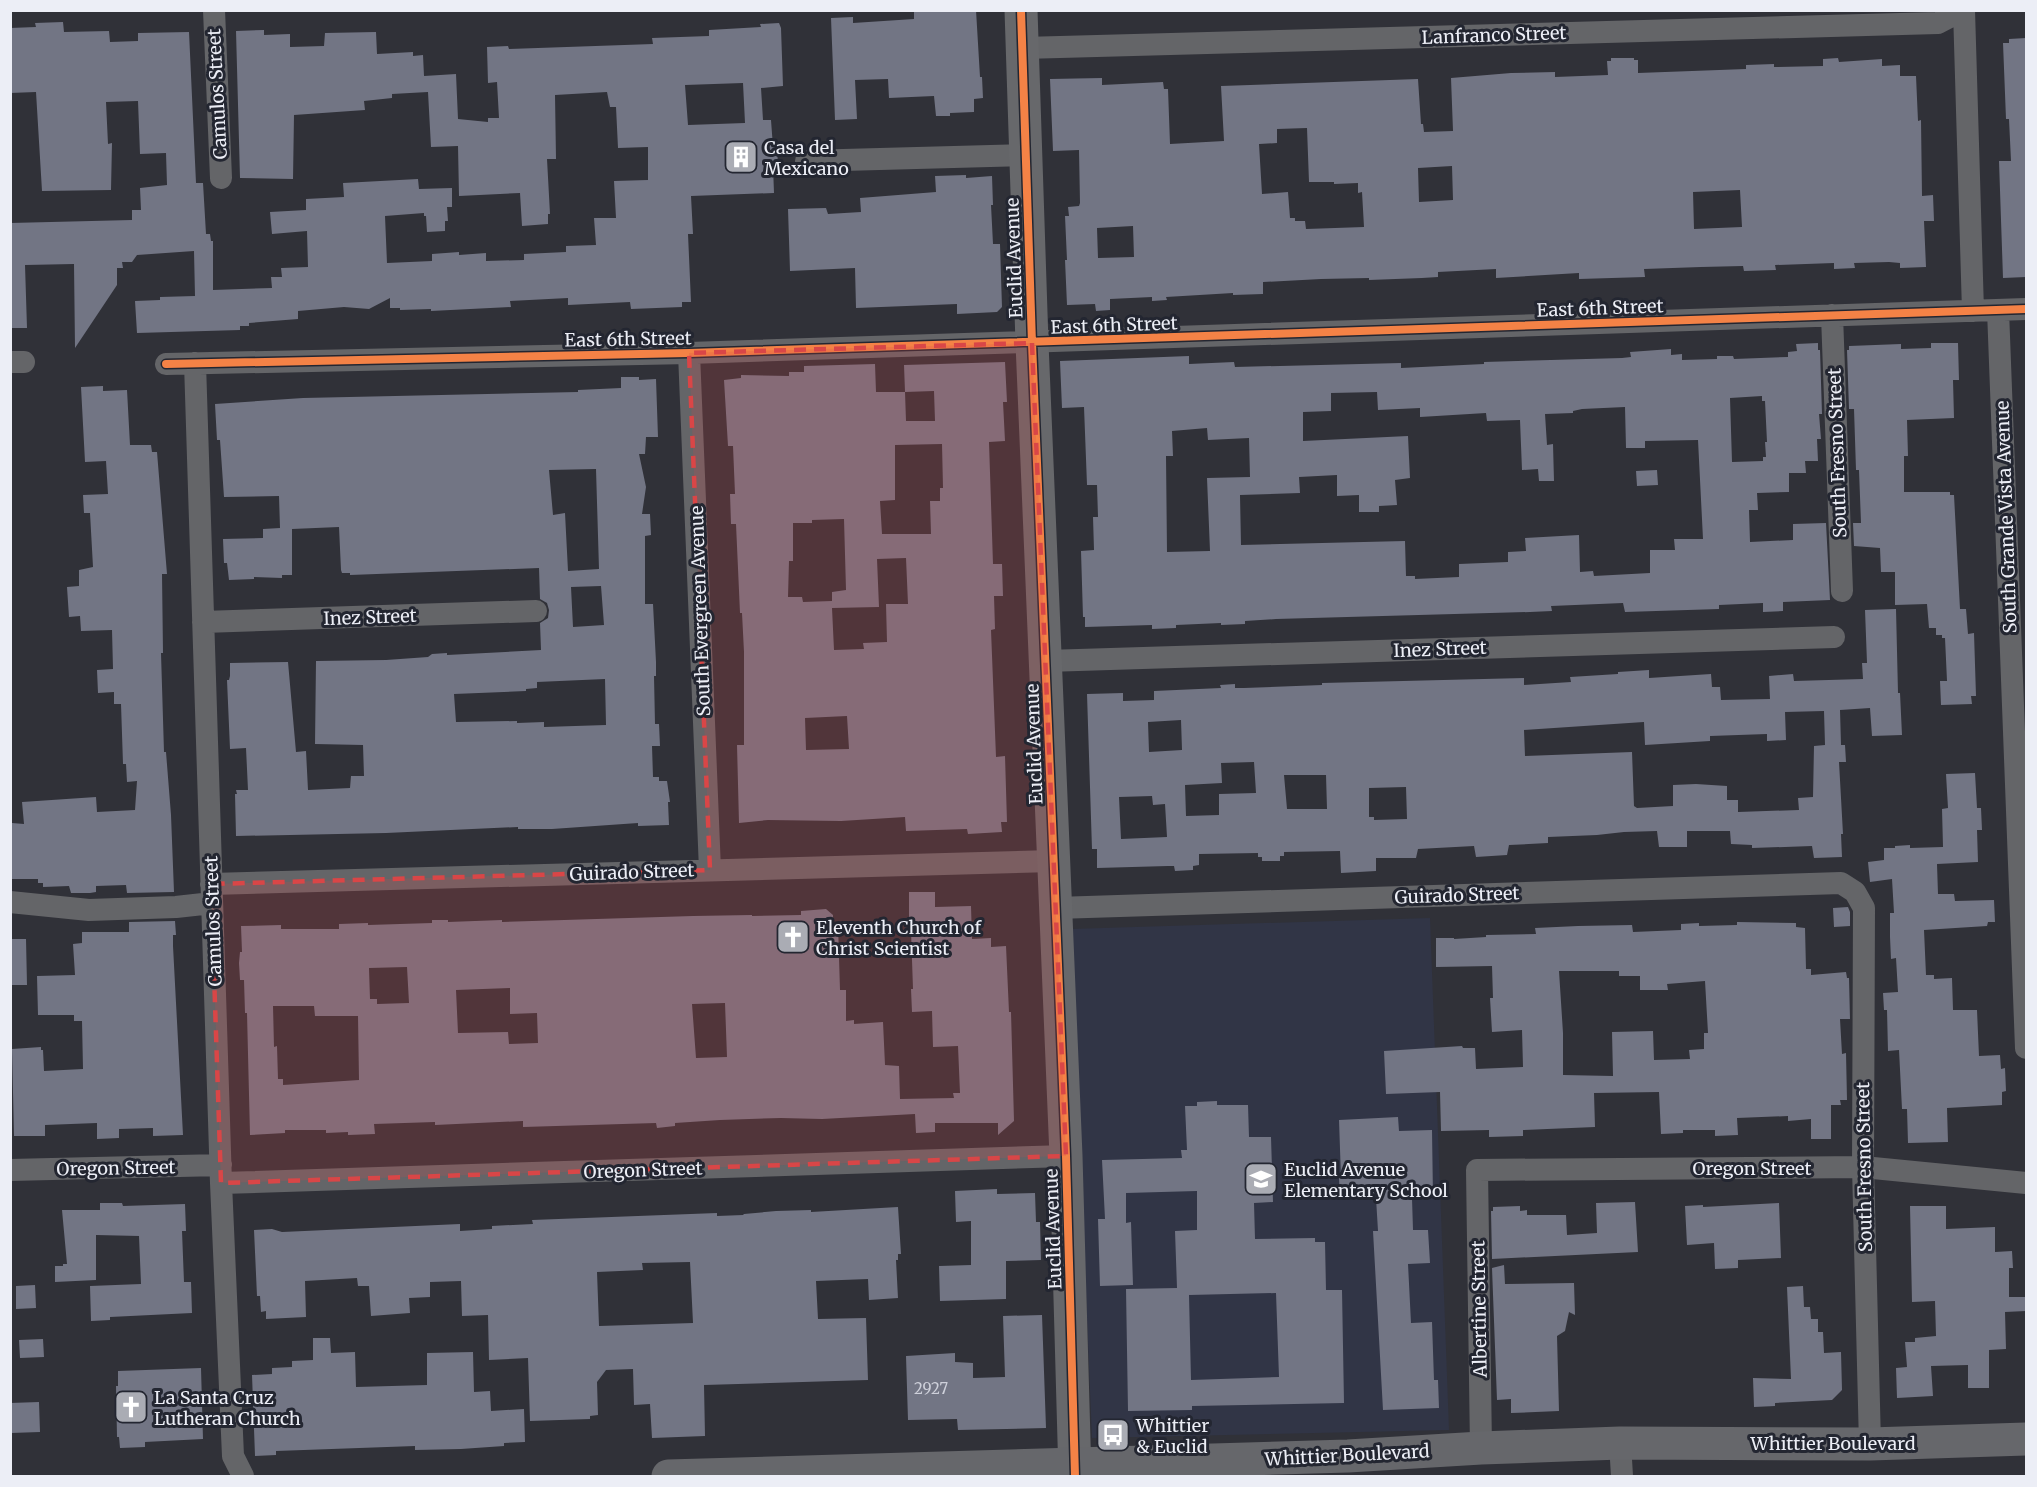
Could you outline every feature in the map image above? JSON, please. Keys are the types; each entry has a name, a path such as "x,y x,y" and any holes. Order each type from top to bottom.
{"main road":[{"name":"Whittier Boulevard","path":"668,1476 1348,1466 1481,1448 1620,1443 1870,1444 2026,1439"}],"street":[{"name":"Camulos Street","path":"214,10 221,178"},
{"name":"Euclid Avenue","path":"1021,10 1032,343 1066,1156 1075,1471"},
{"name":"Lanfranco Street","path":"1023,48 1938,22 1964,10"},
{"path":"1964,10 1973,311"},
{"path":"806,161 1027,155"},
{"name":"East 6th Street","path":"166,364 1032,343 2026,309"},
{"name":"South Grande Vista Avenue","path":"1998,310 2018,604 2026,1048"},
{"name":"South Fresno Street","path":"1832,315 1842,591"},
{"name":"South Evergreen Avenue","path":"689,353 710,870"},
{"name":"Camulos Street","path":"195,363 221,1174 233,1456 243,1476"},
{"name":"Inez Street","path":"203,622 537,611"},
{"name":"Inez Street","path":"1046,661 1834,637"},
{"name":"Guirado Street","path":"10,902 89,910 176,907 212,893 710,870 1053,861"},
{"name":"Guirado Street","path":"1056,908 1841,883 1855,892"},
{"name":"South Fresno Street","path":"1855,892 1864,908 1863,1167 1870,1444"},
{"name":"Oregon Street","path":"10,1170 221,1174 1066,1156"},
{"name":"Oregon Street","path":"1477,1170 1863,1167 2026,1184"},
{"name":"Albertine Street","path":"1477,1170 1481,1448"},
{"path":"1620,1443 1622,1476"}],"highlighted area":[{"path":"1032,343 1066,1156 221,1183 211,884 710,870 689,353"}],"shaded area":[{"name":"Euclid Avenue Elementary School","path":"1430,918 1449,1430 1092,1438 1071,929"}],"building":[{"path":"914,10 976,10 983,98 974,99 974,112 936,116 934,96 889,98 888,79 855,80 857,119 835,120 831,18 853,17 853,23 914,19"},
{"path":"63,22 64,32 109,31 110,42 138,41 138,33 189,32 196,183 203,183 206,234 210,234 211,241 213,241 213,290 272,288 271,277 282,277 281,268 308,267 307,231 272,234 270,212 306,210 306,199 344,197 343,183 418,179 419,189 452,188 452,207 447,207 448,221 445,221 445,231 427,232 424,213 385,216 387,263 432,261 432,254 459,252 459,255 486,253 486,261 524,260 524,254 566,252 566,246 596,245 594,218 616,218 614,181 648,180 648,147 618,148 616,107 610,107 607,92 555,95 556,159 547,159 550,214 548,214 548,224 522,226 520,193 459,196 458,146 431,147 428,92 392,94 392,98 364,101 365,110 294,115 293,179 240,178 236,31 264,30 264,35 290,34 290,47 324,46 325,33 376,32 377,54 413,52 413,56 423,55 424,76 456,74 458,119 488,122 488,118 499,118 497,82 488,83 487,47 508,46 509,49 653,44 652,38 709,36 709,30 761,27 760,24 779,23 783,86 761,88 763,120 771,120 773,147 777,147 778,166 773,166 774,193 691,196 693,234 688,234 691,302 682,302 682,307 631,309 630,302 568,305 568,298 510,301 511,307 431,311 431,309 390,308 390,298 369,309 344,307 298,311 298,319 249,323 249,326 240,326 240,330 137,333 135,301 160,300 160,297 195,296 194,251 137,255 132,262 122,262 123,268 117,268 117,285 75,348 74,264 25,265 27,328 10,328 10,223 132,220 132,210 141,210 140,188 167,185 166,153 140,154 138,101 106,102 108,144 112,143 111,190 42,191 36,92 10,93 10,28 36,27 35,23","holes":["743,83 745,123 688,125 685,85"]},
{"path":"2026,38 2026,277 2003,278 1999,161 2011,161 2009,119 2006,119 2003,43 2009,43 2009,39"},
{"path":"1611,58 1634,58 1638,60 1638,73 1746,69 1746,65 1823,66 1823,59 1838,58 1839,62 1882,59 1882,66 1900,65 1900,76 1916,76 1918,121 1921,120 1922,196 1933,195 1934,221 1924,221 1926,267 1900,268 1900,263 1889,262 1854,263 1855,268 1834,269 1834,263 1775,265 1776,270 1744,271 1743,266 1701,267 1644,269 1645,277 1579,279 1579,273 1496,278 1496,269 1438,272 1438,277 1422,278 1263,282 1263,294 1233,295 1233,293 1166,297 1167,300 1152,301 1152,297 1110,299 1110,310 1096,311 1095,304 1067,305 1065,216 1069,216 1068,207 1079,206 1080,203 1079,150 1053,151 1050,79 1102,78 1102,85 1163,82 1164,89 1168,89 1170,144 1224,141 1221,86 1418,79 1421,124 1423,124 1424,132 1453,131 1451,78 1555,72 1555,77 1608,75 1607,61 1611,61","holes":["1307,128 1309,182 1358,183 1358,193 1362,192 1364,227 1306,229 1305,221 1295,221 1295,218 1290,218 1288,192 1262,194 1259,144 1277,143 1277,129","1452,166 1453,200 1419,202 1418,168","1740,190 1742,227 1694,229 1693,192","1133,226 1134,257 1098,258 1097,228"]},
{"path":"966,175 966,178 992,176 993,244 1000,244 1002,307 997,312 957,314 957,304 856,308 855,268 790,271 788,209 826,208 828,214 861,212 860,198 936,192 935,176"},
{"path":"1818,343 1818,350 1820,350 1822,414 1819,414 1821,439 1817,439 1818,461 1805,461 1806,473 1789,473 1789,492 1757,493 1758,510 1749,510 1750,542 1793,540 1793,524 1826,523 1830,600 1783,602 1783,611 1763,612 1763,603 1719,605 1719,609 1625,612 1623,603 1551,606 1552,611 1276,619 1245,621 1245,624 1176,625 1176,628 1152,629 1152,625 1085,627 1081,551 1094,550 1093,517 1098,517 1097,485 1087,485 1084,407 1062,408 1060,361 1189,356 1189,364 1234,362 1235,367 1401,363 1401,368 1484,364 1484,362 1622,358 1631,357 1630,352 1671,349 1671,355 1682,354 1682,360 1717,359 1717,356 1733,356 1734,359 1788,357 1788,352 1797,351 1796,344","holes":["1377,392 1378,410 1420,408 1420,417 1486,413 1487,421 1520,420 1522,470 1538,469 1539,481 1554,481 1553,444 1547,445 1545,414 1625,407 1626,448 1645,448 1645,441 1698,440 1703,539 1674,539 1675,550 1650,550 1650,573 1594,576 1593,571 1580,572 1579,535 1525,538 1526,551 1508,552 1508,562 1459,564 1459,577 1415,579 1415,576 1406,576 1405,541 1241,545 1240,495 1300,493 1299,477 1337,475 1337,496 1359,495 1359,512 1379,512 1379,506 1397,505 1395,480 1410,478 1408,436 1303,441 1303,412 1331,411 1331,393","1762,396 1762,401 1765,401 1766,457 1763,457 1763,461 1732,462 1730,398","1207,428 1208,440 1249,438 1250,477 1207,478 1210,551 1167,552 1166,456 1173,456 1172,431"]},
{"path":"1931,343 1958,343 1959,380 1953,380 1954,418 1907,420 1908,456 1904,456 1904,492 1950,492 1950,495 1954,495 1960,609 1966,609 1968,634 1974,633 1976,696 1971,696 1972,704 1941,705 1940,681 1947,681 1945,638 1942,638 1942,635 1936,635 1936,628 1929,628 1927,604 1895,605 1895,572 1881,572 1880,548 1854,546 1853,523 1861,523 1854,409 1849,409 1847,350 1849,346 1901,344 1901,349 1931,348"},
{"path":"1005,362 1007,402 1003,402 1005,441 989,442 993,564 1002,564 1003,596 994,596 995,629 991,630 996,757 1005,756 1007,822 1001,822 1002,832 968,834 967,829 906,831 905,817 841,821 768,820 739,823 737,745 744,745 744,652 736,524 731,524 730,494 735,494 733,446 728,446 724,380 741,378 741,375 789,376 789,372 804,372 804,366 875,364 876,392 905,392 904,365","holes":["934,391 935,421 906,421 905,392","942,444 943,488 940,488 940,501 930,501 931,534 882,534 880,501 895,500 895,445","844,519 846,590 832,592 832,601 803,602 802,597 788,597 789,561 793,561 793,523 812,523 812,520","906,558 908,604 886,604 887,642 863,643 864,649 834,650 832,608 879,607 877,559","847,716 849,749 806,750 805,718"]},
{"path":"621,377 639,377 639,380 656,379 658,437 646,437 645,454 639,454 646,487 642,514 650,514 651,535 645,536 645,604 653,604 656,662 655,724 659,724 660,746 652,746 653,777 659,777 659,781 667,781 670,802 668,802 669,825 638,826 638,823 552,829 518,829 518,827 236,836 236,790 248,790 246,748 230,749 227,680 230,676 230,663 288,662 296,752 306,751 308,790 350,788 351,776 364,776 363,745 315,744 316,661 386,660 428,657 432,654 447,653 447,655 541,650 540,623 548,618 549,610 547,603 540,599 539,568 350,575 350,573 342,573 339,527 292,529 292,575 282,575 282,578 254,577 254,579 229,580 227,563 224,563 223,539 263,538 263,529 280,528 279,496 224,497 215,404 303,398 578,392 578,390 621,388","holes":["596,469 599,569 568,571 565,513 553,515 549,470","601,586 604,625 573,627 571,587","605,679 606,725 544,727 544,722 456,722 454,694 526,691 526,689 537,688 537,682"]},
{"path":"103,386 103,391 127,390 130,445 151,445 152,452 157,452 167,574 162,574 163,653 161,653 164,752 166,752 171,815 174,892 127,893 126,885 96,886 96,892 71,893 69,886 43,887 43,883 38,883 38,879 10,879 12,823 24,824 22,802 96,797 97,812 135,810 137,781 127,782 126,764 123,764 121,704 114,704 114,692 98,693 97,670 113,669 112,630 81,631 80,616 69,617 67,587 79,586 79,570 93,567 90,513 84,513 83,495 108,494 106,461 85,462 81,387"},
{"path":"1657,470 1658,485 1637,486 1636,471"},
{"path":"1896,609 1898,693 1900,693 1902,735 1872,736 1870,708 1840,710 1841,745 1845,745 1846,762 1839,762 1842,857 1814,858 1812,846 1752,848 1752,845 1731,844 1730,831 1687,831 1687,847 1659,847 1657,831 1548,837 1548,843 1509,845 1507,855 1476,857 1474,846 1418,849 1416,858 1376,858 1376,871 1341,873 1340,851 1284,852 1284,856 1280,856 1280,861 1262,861 1258,853 1199,854 1199,865 1193,866 1193,870 1175,871 1174,866 1097,868 1097,849 1092,849 1087,694 1123,693 1123,701 1154,700 1154,691 1221,688 1220,685 1235,684 1235,688 1244,688 1322,685 1322,683 1524,678 1524,685 1571,682 1570,677 1649,670 1649,678 1711,674 1712,687 1720,687 1721,700 1770,699 1769,676 1793,674 1794,681 1863,679 1862,663 1867,663 1865,610","holes":["1824,711 1825,745 1814,746 1813,797 1798,798 1799,810 1738,812 1738,800 1727,800 1727,786 1696,784 1673,785 1673,806 1637,808 1634,806 1632,752 1525,756 1524,730 1644,722 1645,745 1710,741 1710,736 1767,734 1767,741 1786,740 1785,712","1181,720 1182,750 1149,752 1148,722","1254,762 1256,793 1219,794 1219,815 1186,816 1185,785 1222,783 1221,763","1284,775 1326,775 1327,809 1287,809","1406,787 1407,819 1374,820 1374,817 1369,817 1369,788","1152,796 1153,805 1165,804 1167,837 1121,839 1119,797"]},
{"path":"1975,773 1977,808 1981,808 1982,830 1977,830 1978,862 1937,864 1938,894 1954,894 1955,901 1994,900 1995,922 1988,922 1987,926 1924,930 1926,975 1934,975 1934,979 1952,978 1953,1010 1977,1010 1979,1056 2000,1055 2001,1069 2005,1068 2006,1091 2002,1092 2002,1105 1947,1108 1948,1142 1908,1143 1907,1109 1902,1109 1899,1050 1888,1051 1887,1010 1884,1010 1883,993 1898,992 1896,958 1891,959 1890,913 1894,913 1892,879 1870,882 1868,862 1884,860 1884,848 1910,845 1910,848 1943,847 1942,809 1948,808 1946,774"},
{"path":"909,892 935,892 935,907 971,906 972,939 991,938 991,947 1006,946 1009,1012 1011,1012 1014,1121 998,1135 998,1123 935,1123 935,1132 916,1133 915,1114 822,1119 720,1120 675,1123 675,1126 657,1128 656,1123 523,1127 523,1121 435,1125 435,1122 374,1124 375,1134 348,1135 348,1132 326,1133 326,1130 285,1130 285,1133 250,1135 247,1013 245,1013 244,980 240,980 239,963 240,952 242,952 241,926 281,925 281,929 339,929 339,924 432,923 432,920 448,920 448,922 502,920 502,922 801,915 801,911 826,909 833,915 833,924 838,924 840,990 846,990 846,1021 854,1020 854,1024 883,1022 885,1065 899,1066 900,1099 954,1098 953,1093 960,1093 958,1046 933,1047 932,1011 912,1012 911,931 909,931","holes":["407,967 409,1003 377,1004 377,999 370,999 369,968","510,988 510,1014 537,1013 538,1043 509,1044 508,1032 458,1033 456,990","725,1003 727,1057 696,1058 692,1004","273,1006 314,1006 315,1016 358,1016 359,1080 283,1085 283,1079 278,1079 277,1046 274,1047"]},
{"path":"1848,907 1850,926 1834,927 1833,908"},
{"path":"175,921 176,935 173,935 173,946 183,1135 153,1136 153,1128 119,1129 119,1138 97,1139 97,1123 45,1125 45,1136 14,1136 12,1049 41,1047 44,1071 83,1069 82,1021 74,1021 74,1015 38,1015 37,976 75,975 73,944 82,943 82,932 129,932 129,922"},
{"path":"1737,922 1796,923 1796,927 1805,928 1806,969 1811,969 1811,975 1846,972 1849,978 1850,1019 1840,1019 1842,1054 1846,1053 1847,1100 1840,1100 1841,1105 1831,1105 1831,1139 1811,1139 1811,1119 1788,1121 1788,1116 1737,1118 1738,1135 1715,1136 1715,1130 1683,1130 1683,1133 1661,1134 1659,1092 1594,1093 1595,1127 1523,1130 1523,1136 1489,1137 1489,1130 1441,1131 1440,1092 1386,1094 1384,1051 1462,1046 1463,1048 1475,1048 1476,1069 1523,1067 1522,1030 1492,1032 1490,998 1493,998 1492,966 1436,967 1436,938 1536,934 1535,928 1578,926 1632,925 1633,932 1681,930 1681,924 1737,925","holes":["1559,971 1619,971 1619,976 1640,976 1640,990 1668,990 1667,984 1705,981 1708,1033 1704,1033 1704,1049 1689,1050 1690,1059 1654,1060 1653,1031 1612,1032 1613,1076 1563,1075"]},
{"path":"10,939 26,939 27,985 10,985"},
{"path":"1217,1101 1217,1105 1248,1105 1249,1137 1271,1137 1273,1202 1254,1203 1255,1239 1315,1238 1315,1242 1325,1242 1326,1290 1342,1290 1344,1403 1192,1406 1192,1410 1128,1411 1126,1289 1177,1288 1175,1231 1197,1230 1197,1191 1126,1193 1126,1223 1131,1222 1133,1285 1100,1286 1098,1219 1105,1219 1102,1160 1182,1158 1181,1150 1187,1150 1185,1106 1197,1106 1197,1102","holes":["1276,1293 1279,1377 1191,1380 1189,1295"]},
{"path":"1398,1117 1399,1131 1432,1130 1433,1197 1412,1198 1413,1230 1428,1230 1430,1263 1408,1264 1411,1323 1432,1322 1434,1380 1438,1380 1439,1408 1383,1410 1373,1231 1378,1231 1376,1198 1340,1200 1339,1120"},
{"path":"997,1189 997,1194 1035,1193 1036,1222 1040,1222 1041,1260 1006,1261 1006,1299 940,1301 939,1266 971,1265 971,1221 956,1222 955,1191"},
{"path":"1635,1202 1638,1252 1492,1259 1491,1211 1493,1207 1520,1206 1520,1211 1527,1210 1527,1215 1566,1215 1567,1235 1597,1233 1596,1203"},
{"path":"100,1203 122,1203 123,1206 185,1204 186,1231 182,1231 184,1282 191,1282 192,1313 110,1317 110,1320 91,1321 90,1286 141,1284 139,1236 96,1235 96,1280 55,1282 55,1266 67,1264 62,1210 100,1210"},
{"path":"1779,1203 1781,1258 1738,1260 1738,1268 1715,1269 1714,1243 1687,1245 1685,1206"},
{"path":"1910,1206 1946,1206 1946,1229 1995,1227 1995,1252 2012,1251 2013,1268 2009,1268 2009,1297 2026,1297 2026,1311 2005,1312 2006,1349 1989,1350 1989,1388 1968,1388 1968,1365 1931,1366 1933,1396 1897,1398 1896,1368 1907,1367 1905,1342 1915,1342 1915,1338 1936,1336 1935,1301 1912,1302"},
{"path":"898,1207 901,1254 898,1254 898,1260 896,1260 898,1298 869,1300 868,1279 816,1281 818,1319 866,1318 868,1380 704,1385 705,1436 652,1438 650,1404 634,1405 633,1369 606,1370 597,1382 598,1415 590,1416 590,1419 530,1421 528,1358 489,1360 488,1315 462,1316 461,1281 430,1282 430,1297 409,1298 410,1313 371,1316 369,1286 358,1286 357,1278 305,1281 306,1317 266,1319 266,1311 261,1312 260,1296 257,1296 254,1230 272,1229 282,1232 460,1224 460,1231 492,1229 492,1226 533,1224 532,1220 717,1213 717,1216 776,1211 811,1210 811,1212","holes":["690,1262 693,1323 599,1326 597,1272 643,1270 642,1263"]},
{"path":"1504,1265 1505,1284 1574,1283 1575,1315 1569,1312 1565,1331 1557,1336 1559,1411 1511,1413 1511,1399 1497,1400 1492,1268"},
{"path":"35,1285 36,1308 16,1309 16,1286"},
{"path":"1803,1286 1804,1307 1810,1307 1811,1319 1818,1319 1818,1332 1823,1332 1824,1353 1841,1352 1842,1390 1832,1400 1775,1403 1775,1406 1754,1407 1753,1378 1791,1379 1787,1287"},
{"path":"1042,1315 1046,1428 958,1430 957,1419 908,1420 906,1356 955,1353 955,1362 973,1363 973,1378 1005,1377 1003,1316"},
{"path":"313,1338 330,1338 331,1353 355,1352 356,1387 427,1385 427,1353 473,1352 474,1392 490,1391 491,1411 524,1409 525,1442 461,1449 415,1450 415,1446 276,1451 276,1455 255,1456 252,1375 272,1374 272,1368 292,1367 292,1361 313,1360"},
{"path":"43,1339 44,1357 20,1358 19,1340"},
{"name":"La Santa Cruz Lutheran Church","path":"201,1368 203,1439 145,1442 145,1447 120,1448 119,1437 117,1437 118,1371"},
{"path":"39,1402 40,1432 11,1433 10,1403"}],"cycle path":[{"path":"1021,10 1032,343 1066,1156 1075,1476"},
{"path":"166,364 689,353 2026,309"}],"place":[{"name":"Casa del Mexicano","path":"741,157"},
{"name":"Eleventh Church of Christ Scientist","path":"793,937"},
{"name":"Euclid Avenue Elementary School","path":"1261,1179"},
{"name":"La Santa Cruz Lutheran Church","path":"131,1407"},
{"name":"Whittier & Euclid","path":"1113,1435"}]}
